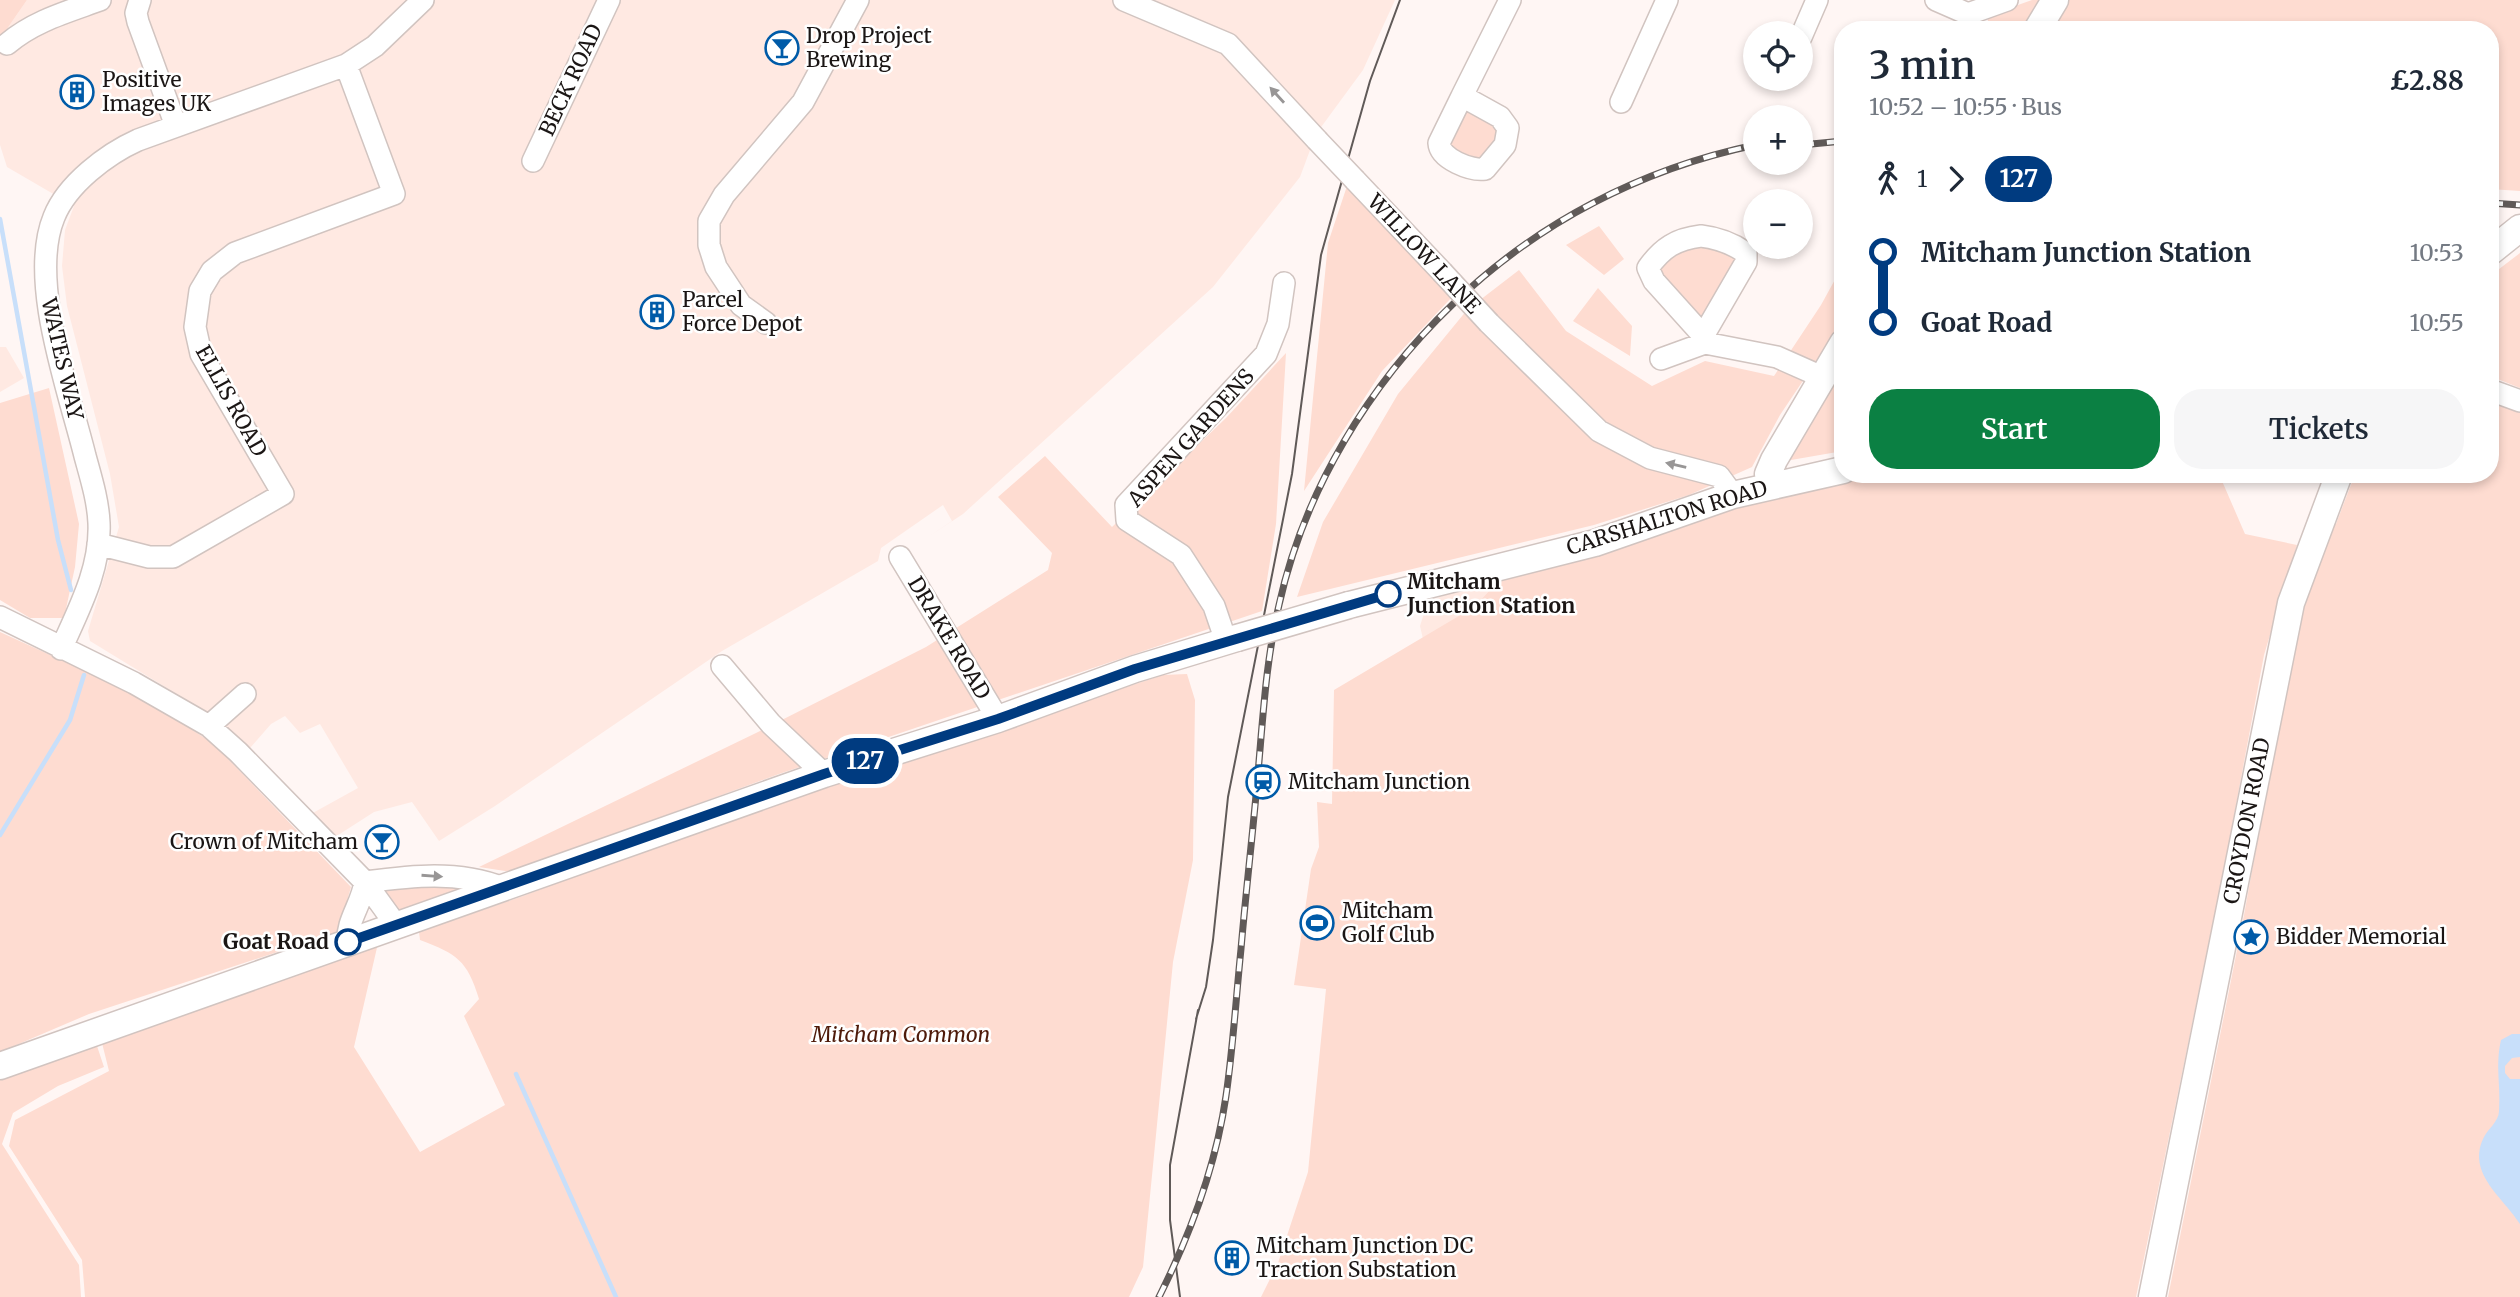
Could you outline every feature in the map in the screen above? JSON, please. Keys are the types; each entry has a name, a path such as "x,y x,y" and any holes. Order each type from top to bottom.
{"main road":[{"path":"2042,21 2055,0"},
{"path":"1770,485 1769,474 1774,460 1834,358"},
{"name":"CARSHALTON ROAD","path":"0,1066 824,774 998,719 1135,669 1349,604 1595,543 1733,495 1834,472"},
{"name":"CROYDON ROAD","path":"2152,1297 2291,603 2336,483"}],"street":[{"path":"8,44 24,30 100,0"},
{"path":"139,0 136,13 138,22 176,126"},
{"name":"BECK ROAD","path":"533,161 609,0"},
{"path":"766,323 741,305 716,267 709,244 709,221 724,195 803,102 858,0"},
{"name":"WILLOW LANE","path":"1126,0 1228,44 1233,53 1255,71 1489,323 1599,431 1650,458 1719,476 1733,495"},
{"path":"1462,96 1510,0"},
{"path":"1621,102 1667,0"},
{"path":"1808,21 1817,0"},
{"path":"1936,0 1963,21"},
{"path":"1966,21 2007,0"},
{"name":"WATES WAY","path":"61,649 88,590 98,544 96,499 49,313 45,275 54,216 87,173 113,152 176,126 346,65 375,46 419,1"},
{"name":"ELLIS ROAD","path":"98,544 149,557 173,557 284,494 201,354 195,327 196,303 212,271 235,253 394,194 346,65"},
{"path":"1661,359 1704,337 1746,262 1745,254 1736,246 1716,238 1701,236 1674,242 1660,251 1648,268 1654,281 1704,337 1777,357 1822,377"},
{"name":"ASPEN GARDENS","path":"1231,640 1214,606 1181,555 1127,520 1126,505 1266,354 1278,324 1284,283"},
{"path":"2499,393 2520,401"},
{"name":"DRAKE ROAD","path":"900,557 998,719"},
{"path":"0,617 153,694 209,726 239,752 365,882 396,925"},
{"path":"722,666 771,724 824,774"},
{"path":"209,726 245,694"},
{"path":"365,882 411,874 480,880 503,888"},
{"path":"348,943 347,930 361,904 365,882"}],"shaded area":[{"path":"27,0 1395,0 1363,70 1316,134 1300,177 1213,287 963,514 928,537 952,521 943,505 881,548 878,561 722,651 495,806 439,841 412,802 374,812 332,839 311,814 358,788 320,724 300,733 285,716 271,724 250,748 211,715 90,641 88,631 119,527 110,474 67,306 62,266 65,230 74,206 7,167 0,145 0,39"},
{"path":"0,347 6,347 24,378 0,392"},
{"path":"1503,576 1474,607 1423,639 1420,626 1428,601"}],"green space":[{"path":"0,0 27,0 0,39"},
{"path":"2032,0 2046,0 2033,21 1988,21 1987,16"},
{"path":"2069,0 2520,0 2520,191 2499,190 2499,21 2055,21"},
{"path":"1467,110 1498,126 1499,138 1481,161 1453,152 1448,140"},
{"path":"1348,183 1453,296 1382,371 1304,491 1328,243"},
{"path":"1599,226 1624,259 1604,275 1566,245"},
{"path":"1674,239 1741,248 1705,329 1655,280"},
{"path":"2520,253 2520,388 2499,380 2499,269"},
{"path":"1519,270 1566,331 1652,386 1705,361 1774,376 1834,281 1834,334 1780,415 1752,467 1689,495 1594,525 1297,597 1323,522 1398,394 1467,310"},
{"path":"1598,288 1632,326 1630,356 1573,321"},
{"path":"1286,353 1276,524 1262,611 779,774 511,872 479,867 926,647 1048,570 1052,553 998,497 1045,456 1112,527 1226,418"},
{"path":"1834,375 1834,453 1791,460 1783,458"},
{"path":"49,388 79,524 75,567 64,618 30,618 0,600 0,403"},
{"path":"2499,405 2520,413 2520,1297 2168,1297 2244,915 2294,640 2329,524 2336,524 2352,483 2499,483"},
{"name":"Mitcham Golf Club","path":"1834,479 1834,483 2223,483 2245,534 2297,545 2264,655 2224,869 2136,1297 1261,1297 1278,1263 1308,1172 1326,989 1294,985 1311,869 1319,847 1317,802 1332,804 1334,690 1474,607 1503,576 1762,493"},
{"path":"0,632 142,697 214,744 351,887 338,932 89,1014 0,1052"},
{"name":"Mitcham Common","path":"1187,674 1195,700 1193,860 1173,962 1143,1267 1129,1297 85,1297 82,1260 9,1146 15,1120 109,1071 102,1043 379,939 354,1047 420,1152 505,1105 464,1016 479,999 470,975 452,955 420,940 419,932 523,896 746,811 1163,675"},
{"path":"457,883 457,890 396,913 381,893 388,886"},
{"path":"97,1046 104,1067 58,1086 13,1113 2,1144 79,1265 81,1297 0,1297 0,1078 63,1055"}],"water":[{"path":"2512,1034 2520,1034 2520,1057 2512,1058 2505,1066 2505,1073 2510,1079 2520,1079 2520,1224 2483,1174 2479,1152 2483,1139 2498,1115 2498,1058 2501,1040"}],"waterway":[{"path":"0,219 58,540 71,590"},
{"path":"0,835 70,720 84,675"},
{"path":"516,1074 616,1297"}],"tram line":[{"path":"1196,1019 1206,987 1213,940 1228,797 1292,474 1321,255 1370,81 1400,0"},
{"path":"1180,1297 1170,1220 1170,1165 1198,1010"}],"railway":[{"path":"1813,144 1834,142"},
{"path":"1159,1297 1200,1199 1222,1122 1233,1041 1271,647 1290,563 1323,481 1368,404 1394,369 1422,335 1485,275 1555,224 1631,184 1713,155 1743,148"},
{"path":"2499,204 2520,205"}],"bus line":[{"name":"127","path":"348,942 824,774 998,719 1135,669 1388,594"}],"place":[{"name":"Drop Project Brewing","path":"782,48"},
{"name":"Positive Images UK","path":"77,92"},
{"name":"Parcel Force Depot","path":"657,312"},
{"name":"Mitcham Junction Station","path":"1388,594"},
{"name":"Mitcham Junction","path":"1263,782"},
{"name":"Crown of Mitcham","path":"382,842"},
{"name":"Mitcham Golf Club","path":"1317,923"},
{"name":"Bidder Memorial","path":"2251,937"},
{"name":"Goat Road","path":"348,942"},
{"name":"Mitcham Junction DC Traction Substation","path":"1232,1258"}]}
